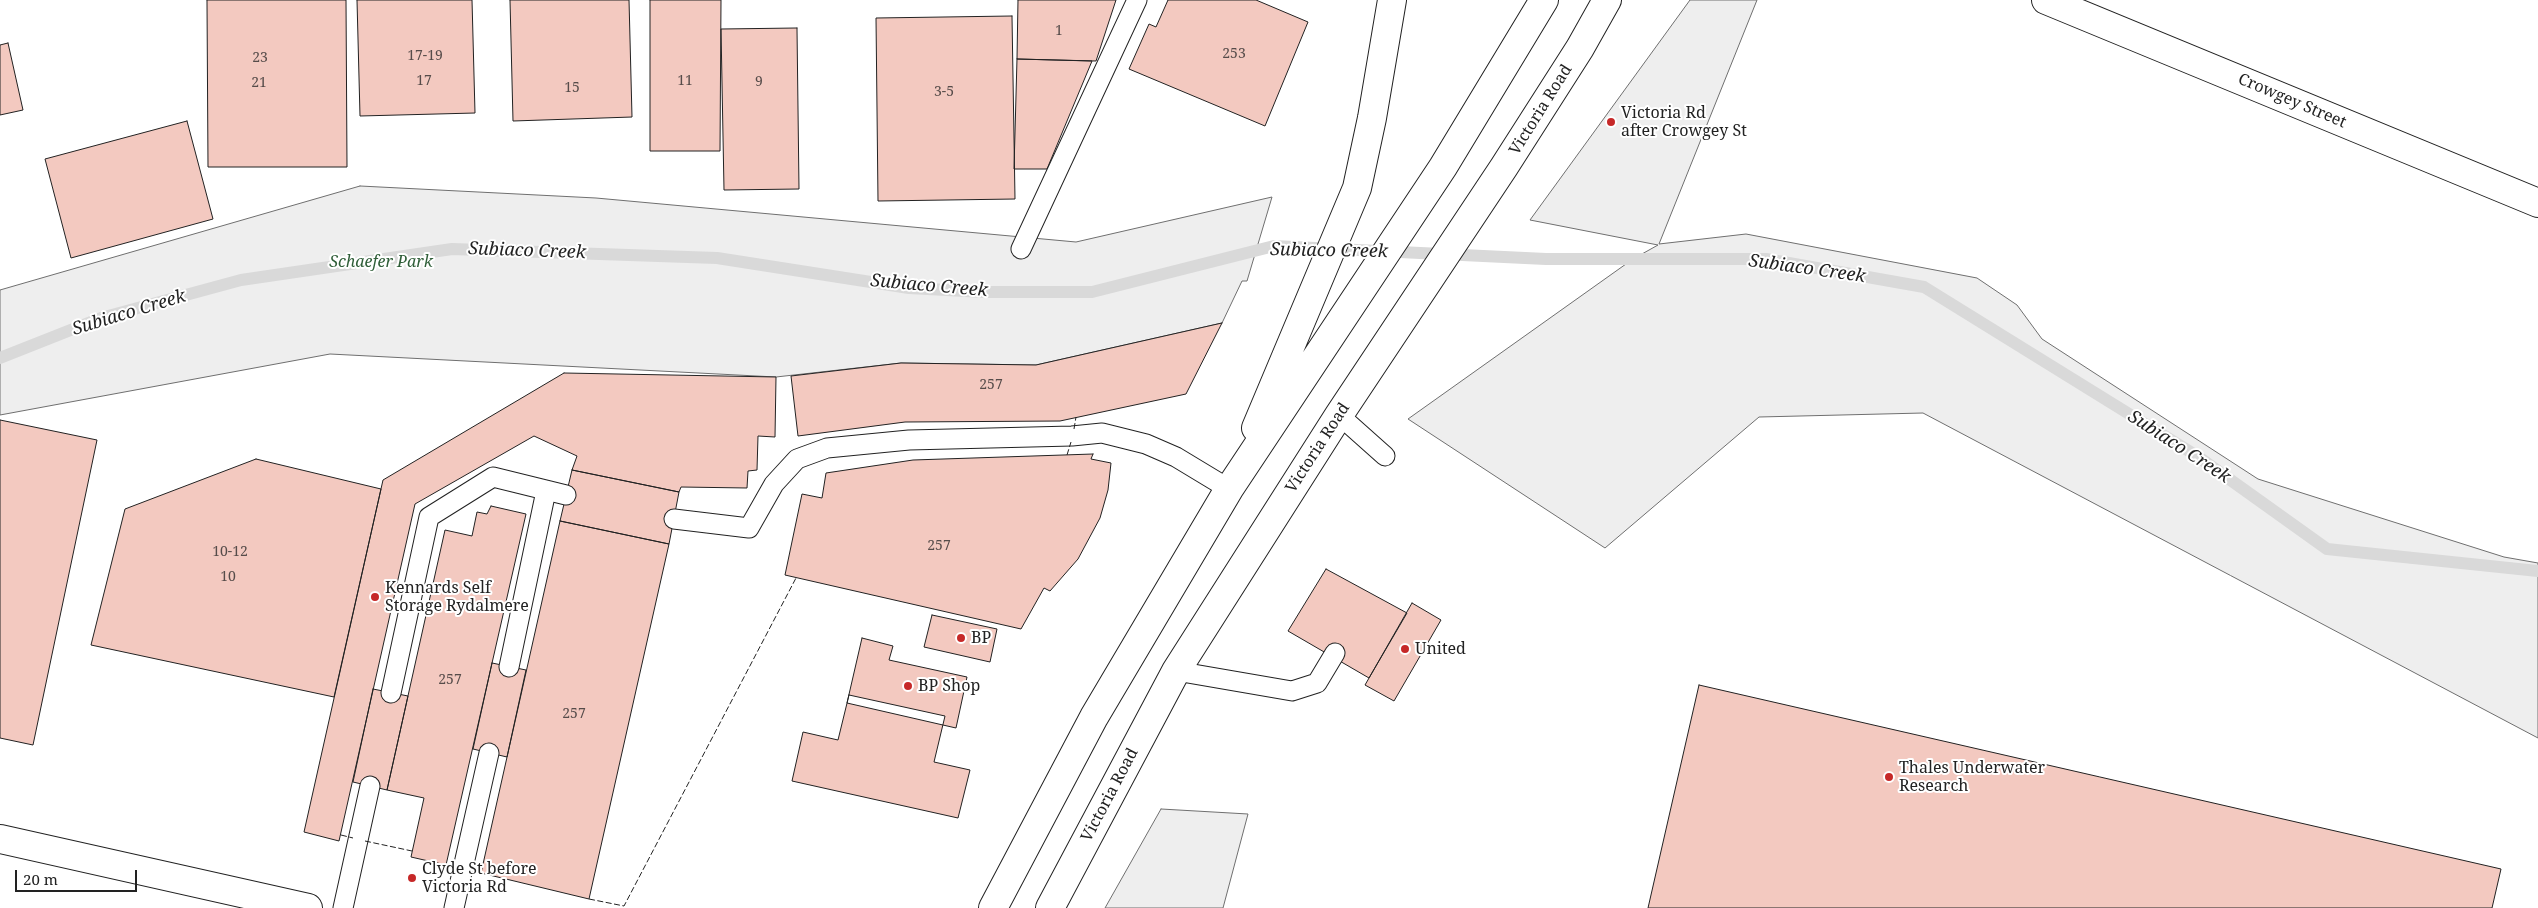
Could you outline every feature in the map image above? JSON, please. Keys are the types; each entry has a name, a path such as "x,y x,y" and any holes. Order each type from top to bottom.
{"main road":[{"path":"1230,489 1351,202 1362,169 1392,0"},
{"path":"993,908 1094,717 1230,489 1443,167 1544,0"},
{"name":"Victoria Road","path":"1050,908 1176,671 1339,415 1504,167 1580,48 1607,0"},
{"name":"Crowgey Street","path":"2046,0 2538,203"},
{"path":"0,839 308,908"}],"lane":[{"path":"1021,250 1137,0"},
{"path":"1339,415 1385,456"},
{"path":"674,519 749,528 774,484 797,459 827,448 909,440 1072,436 1102,433 1146,444 1176,457 1230,489"},
{"path":"391,693 429,516 493,477 566,495"},
{"path":"509,667 546,491"},
{"path":"1176,671 1292,691 1317,683 1335,653"},
{"path":"454,908 489,753"},
{"path":"343,908 370,786"}],"green space":[{"path":"1690,0 1757,0 1659,244 1746,234 1977,278 2017,305 2042,339 2258,479 2504,557 2538,563 2538,738 1923,413 1759,417 1605,548 1408,419 1633,259 1658,245 1530,220"},
{"name":"Schaefer Park","path":"360,186 596,198 1076,242 1272,197 1247,281 1242,281 1222,323 1036,365 901,363 776,377 330,354 0,415 0,290"},
{"path":"1161,809 1248,814 1223,908 1105,908"}],"building":[{"path":"207,0 346,0 347,167 208,167"},
{"path":"357,0 472,0 475,113 360,116"},
{"path":"510,0 629,0 632,117 513,121"},
{"path":"650,0 721,0 720,151 650,151"},
{"path":"1018,0 1116,0 1096,61 1017,59"},
{"path":"1168,0 1256,0 1308,22 1265,126 1129,69 1149,24 1156,27"},
{"path":"1012,16 1015,199 878,201 876,18"},
{"path":"797,28 799,189 724,190 721,29"},
{"path":"8,43 23,110 0,115 0,45"},
{"path":"1017,59 1092,61 1047,169 1014,169"},
{"path":"187,121 213,219 71,258 45,159"},
{"path":"1222,323 1186,394 1060,421 905,422 798,436 791,376 901,363 1036,365"},
{"name":"Kennards Self Storage Rydalmere","path":"564,373 776,377 775,437 758,436 757,470 748,471 747,488 681,487 679,492 572,470 577,456 534,436 415,504 339,841 304,832 383,480"},
{"path":"0,420 97,440 33,745 0,738"},
{"path":"1093,454 1091,459 1111,463 1108,490 1100,518 1078,559 1050,591 1044,588 1021,629 785,575 802,494 822,498 826,473 913,460"},
{"path":"256,459 381,489 334,697 91,645 125,509"},
{"path":"572,470 679,492 669,544 560,521"},
{"name":"Kennards Self Storage Rydalmere","path":"491,506 526,514 446,865 411,857 424,798 387,790 445,530 472,536 477,512 487,514"},
{"name":"Kennards Self Storage Rydalmere","path":"560,521 669,544 589,899 481,873"},
{"path":"1326,569 1407,613 1369,678 1288,631"},
{"name":"United","path":"1412,603 1441,620 1394,701 1365,685"},
{"name":"BP","path":"932,615 997,629 990,662 924,647"},
{"name":"BP Shop","path":"862,638 893,646 889,660 967,677 956,728 847,703"},
{"path":"492,663 526,670 507,757 473,749"},
{"name":"Thales Underwater Research","path":"1699,685 2501,869 2492,908 1648,908"},
{"path":"373,689 408,696 387,790 353,782"},
{"path":"849,695 945,716 934,762 970,770 958,818 792,781 803,732 838,740"}],"waterway":[{"name":"Subiaco Creek","path":"0,358 101,318 241,280 452,249 717,258 909,288 984,292 1092,292 1274,246 1546,259 1766,259 1924,287 2197,456 2327,549 2538,571"}],"fence":[{"path":"1074,429 1076,417"},
{"path":"1067,455 1071,442"},
{"path":"589,899 624,906 796,578"},
{"path":"341,835 353,838"},
{"path":"365,841 412,851"},
{"path":"446,865 459,868"},
{"path":"469,870 481,873"}],"place":[{"name":"Victoria Rd after Crowgey St","path":"1611,122"},
{"name":"Kennards Self Storage Rydalmere","path":"375,597"},
{"name":"BP","path":"961,638"},
{"name":"United","path":"1405,649"},
{"name":"BP Shop","path":"908,686"},
{"name":"Thales Underwater Research","path":"1889,777"},
{"name":"Clyde St before Victoria Rd","path":"412,878"}]}
